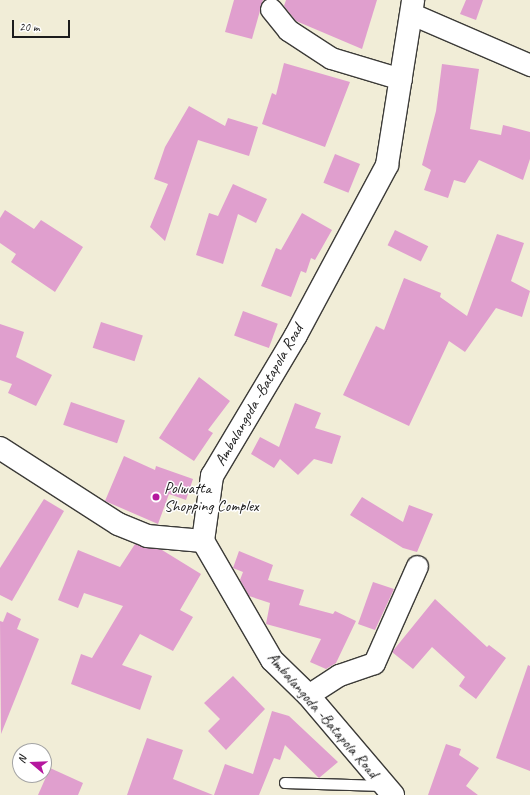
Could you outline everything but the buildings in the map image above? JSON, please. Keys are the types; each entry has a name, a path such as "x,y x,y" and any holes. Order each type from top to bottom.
{"main road":[{"name":"Ambalangoda -Batapola Road","path":"389,791 308,695 264,649 203,541 212,476 296,335 387,165 412,7"},
{"path":"0,448 118,524 147,536 203,541"}],"street":[{"path":"412,7 530,65"},
{"path":"271,9 288,30 331,58 401,79"},
{"path":"308,695 339,675 374,663 417,566"}],"lane":[{"path":"285,783 389,791"}],"place":[{"name":"Polwatta Shopping Complex","path":"156,497"}]}
